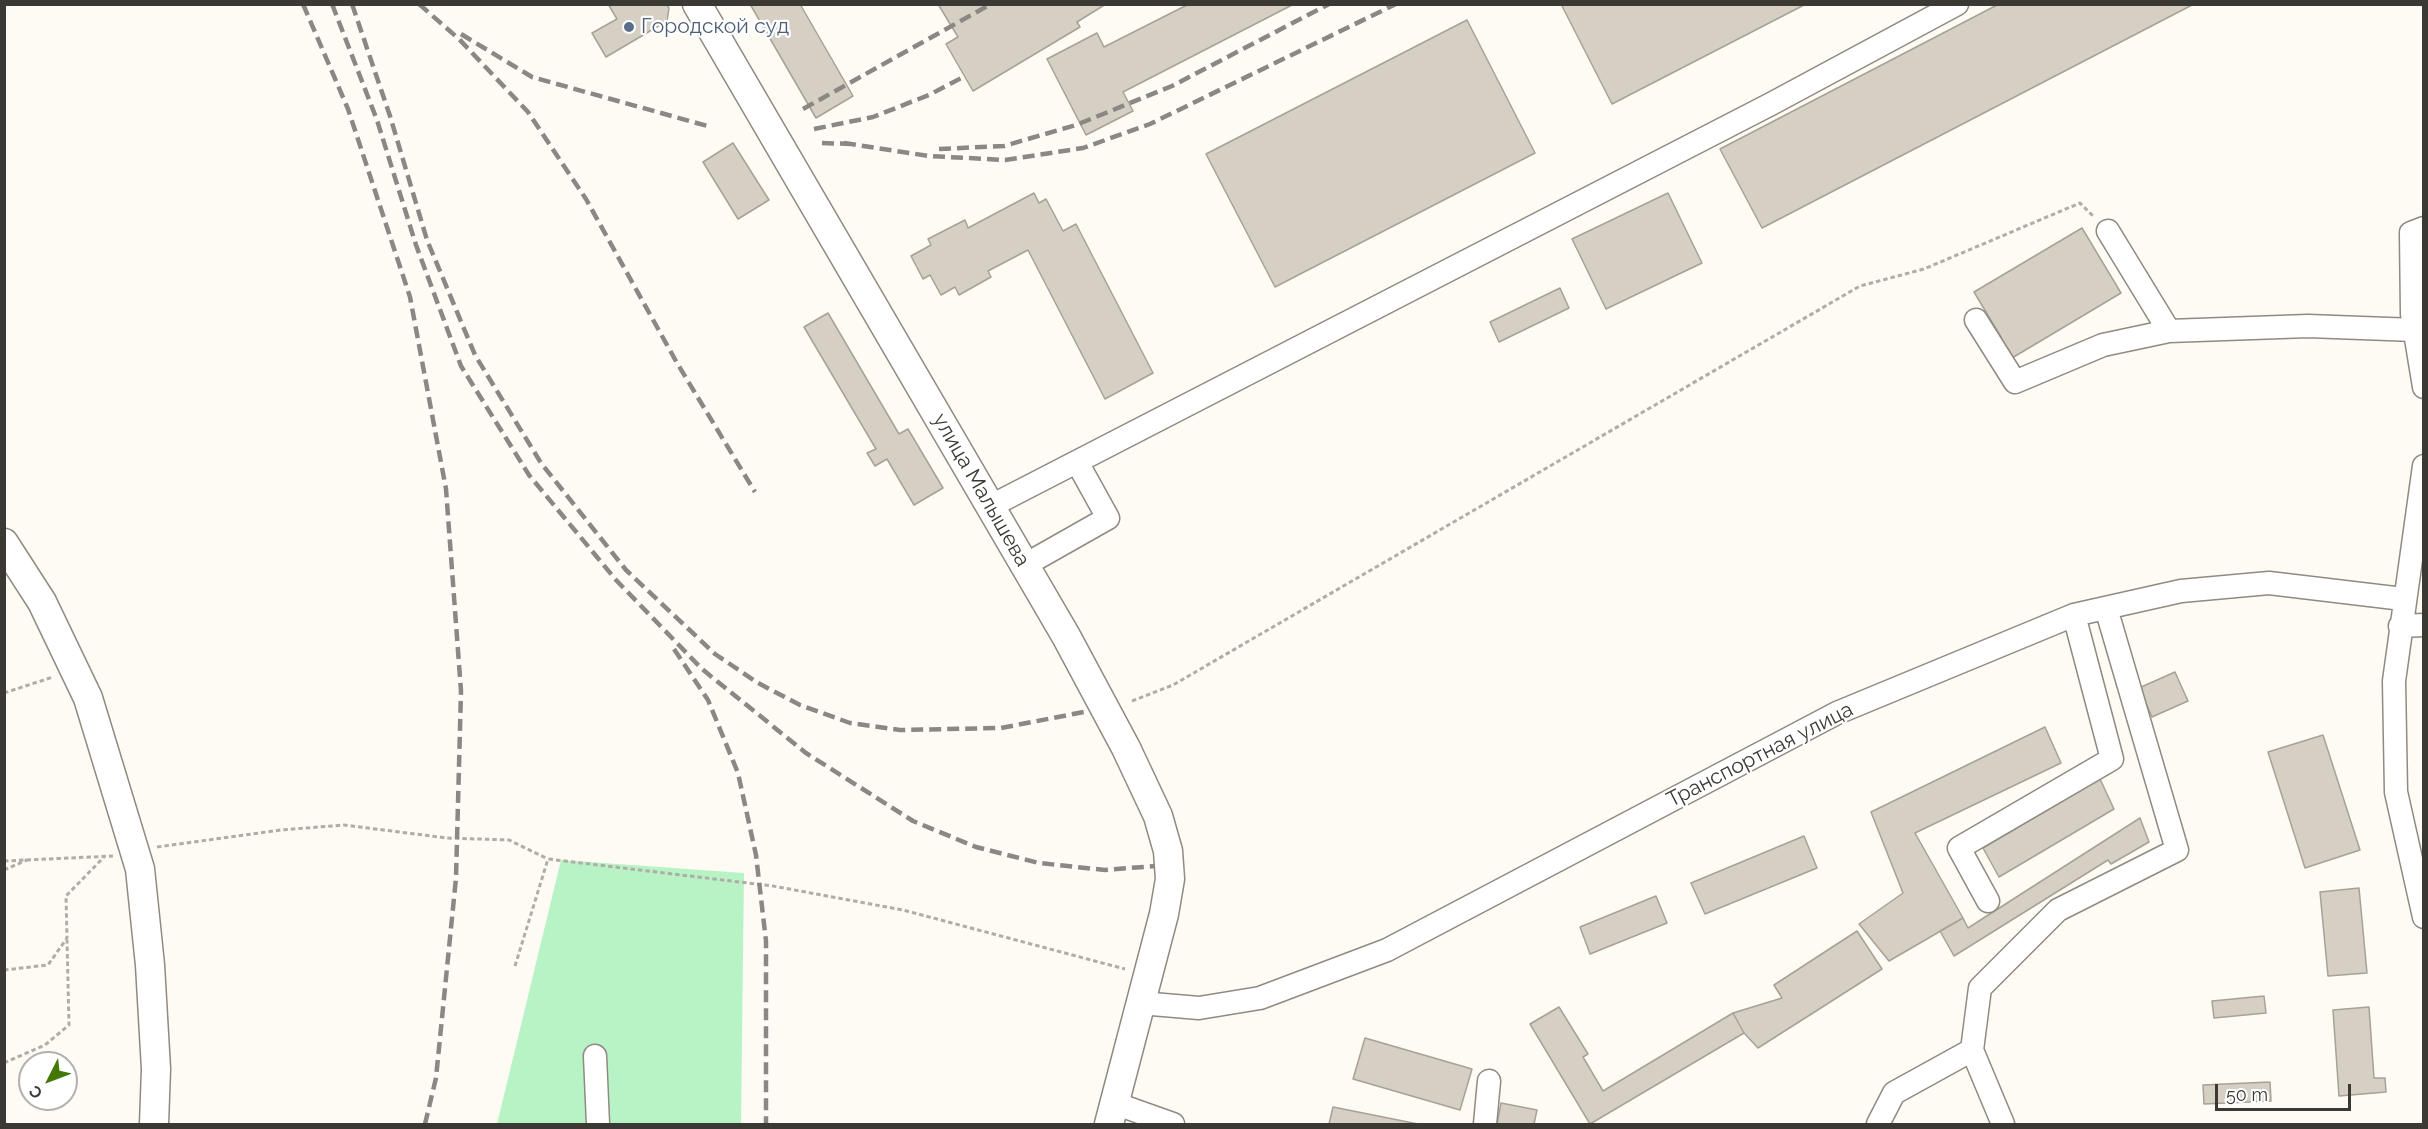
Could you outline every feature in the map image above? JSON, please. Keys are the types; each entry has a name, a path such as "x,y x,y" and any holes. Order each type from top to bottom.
{"main road":[{"name":"улица Малышева","path":"697,4 1025,565 1126,747 1160,824 1168,851 1170,879 1164,914 1112,1114"},
{"path":"4,543 42,602 88,698 140,869 150,965 156,1069 154,1125"}],"street":[{"path":"991,506 1750,115 1957,4"},
{"path":"2424,228 2411,233 2412,314 2424,387"},
{"path":"2108,231 2169,331"},
{"path":"1976,320 2015,382 2103,345 2169,331 2308,326 2415,330"},
{"path":"1025,565 1108,518 1077,462"},
{"path":"2424,466 2403,599 2394,681 2396,792 2424,917"},
{"name":"Транспортная улица","path":"1140,1003 1199,1008 1260,998 1387,950 1837,713 2074,615 2181,591 2269,583 2403,599"},
{"path":"2003,1125 1972,1050 1980,988 2058,910 2177,850 2106,608"},
{"path":"1988,901 1959,848 2112,759 2074,615"},
{"path":"2400,626 2424,625"},
{"path":"1878,1125 1894,1093 1972,1050"},
{"path":"595,1056 598,1125"},
{"path":"1485,1125 1489,1081"},
{"path":"1112,1114 1173,1125"}],"path":[{"path":"1132,701 1173,685 1860,286 1924,269 2080,203 2108,231"},
{"path":"4,693 75,670"},
{"path":"4,861 105,856 344,825 447,837 508,840 548,859 773,886 903,910 1148,975"},
{"path":"4,1063 45,1045 69,1025 66,896 105,856"},
{"path":"515,966 548,859"},
{"path":"4,870 28,860"},
{"path":"4,970 48,965 67,938"}],"green space":[{"path":"561,860 744,873 741,1124 497,1124"}],"building":[{"name":"Городской суд","path":"608,4 666,4 669,8 667,21 606,57 592,33 617,19"},
{"path":"750,4 800,4 853,96 816,118"},
{"path":"938,4 1106,4 1077,22 1080,27 973,91 946,44 958,37"},
{"path":"1189,4 1294,4 1123,92 1133,111 1086,135 1047,59 1097,33 1104,47"},
{"path":"1561,4 1806,4 1612,104"},
{"path":"1999,4 2194,4 1762,228 1720,149"},
{"path":"1467,20 1535,153 1275,287 1206,154"},
{"path":"733,143 769,200 738,219 703,162"},
{"path":"1034,193 1039,203 1046,199 1063,231 1076,224 1153,373 1105,399 1028,250 988,271 991,277 959,295 955,287 941,295 930,275 923,279 911,256 931,245 928,239 965,220 968,228"},
{"path":"1668,193 1702,263 1606,309 1572,239"},
{"path":"2082,228 2121,293 2007,361 1995,341 2001,337 1974,292"},
{"path":"1560,288 1569,308 1499,342 1490,322"},
{"path":"828,313 899,434 908,429 943,488 914,505 887,459 875,466 867,453 876,449 804,327"},
{"path":"2175,672 2188,701 2152,717 2139,688"},
{"path":"2045,727 2061,763 1915,833 1963,918 1889,961 1859,924 1903,893 1871,812"},
{"path":"2323,735 2360,850 2305,868 2268,752"},
{"path":"2100,779 2114,809 1999,877 1983,848"},
{"path":"2140,818 2149,842 2111,864 2108,860 1954,956 1940,931 1963,918 1968,928"},
{"path":"1804,836 1817,868 1705,914 1691,883"},
{"path":"2359,888 2367,973 2328,976 2320,892"},
{"path":"1656,896 1667,923 1590,954 1580,927"},
{"path":"1857,931 1882,969 1758,1048 1744,1033 1733,1013 1782,998 1774,985"},
{"path":"2264,996 2266,1013 2214,1018 2212,1001"},
{"path":"1559,1007 1588,1054 1583,1057 1603,1091 1733,1013 1744,1033 1590,1124 1530,1024"},
{"path":"2369,1007 2374,1078 2385,1078 2386,1092 2339,1096 2333,1010"},
{"path":"1365,1038 1472,1069 1460,1110 1353,1079"},
{"path":"2270,1082 2271,1101 2204,1104 2203,1085"},
{"path":"1501,1103 1537,1110 1534,1124 1497,1124"},
{"path":"1333,1107 1418,1124 1329,1124"}],"railway":[{"path":"303,4 348,109 410,297 446,489 461,691 456,878 436,1078 425,1124"},
{"path":"332,4 377,120 416,245 461,366 529,475 616,580 702,669 806,753 913,821 976,847 1039,863 1105,870 1155,866"},
{"path":"352,4 390,116 427,240 475,355 541,463 626,570 715,654 758,683 800,705 850,723 900,730 1001,728 1089,711"},
{"path":"419,4 459,39 528,112 586,199 677,363 755,492"},
{"path":"803,109 991,4"},
{"path":"939,149 1004,146 1076,125 1172,86 1329,4"},
{"path":"844,143 929,156 1005,160 1083,148 1150,124 1396,4"},
{"path":"461,34 532,77 711,127"},
{"path":"814,129 873,117 929,95 965,76"},
{"path":"822,143 852,144"},
{"path":"674,649 708,700 738,773 756,855 766,941 766,1124"}],"place":[{"name":"Городской суд","path":"629,27"}]}
